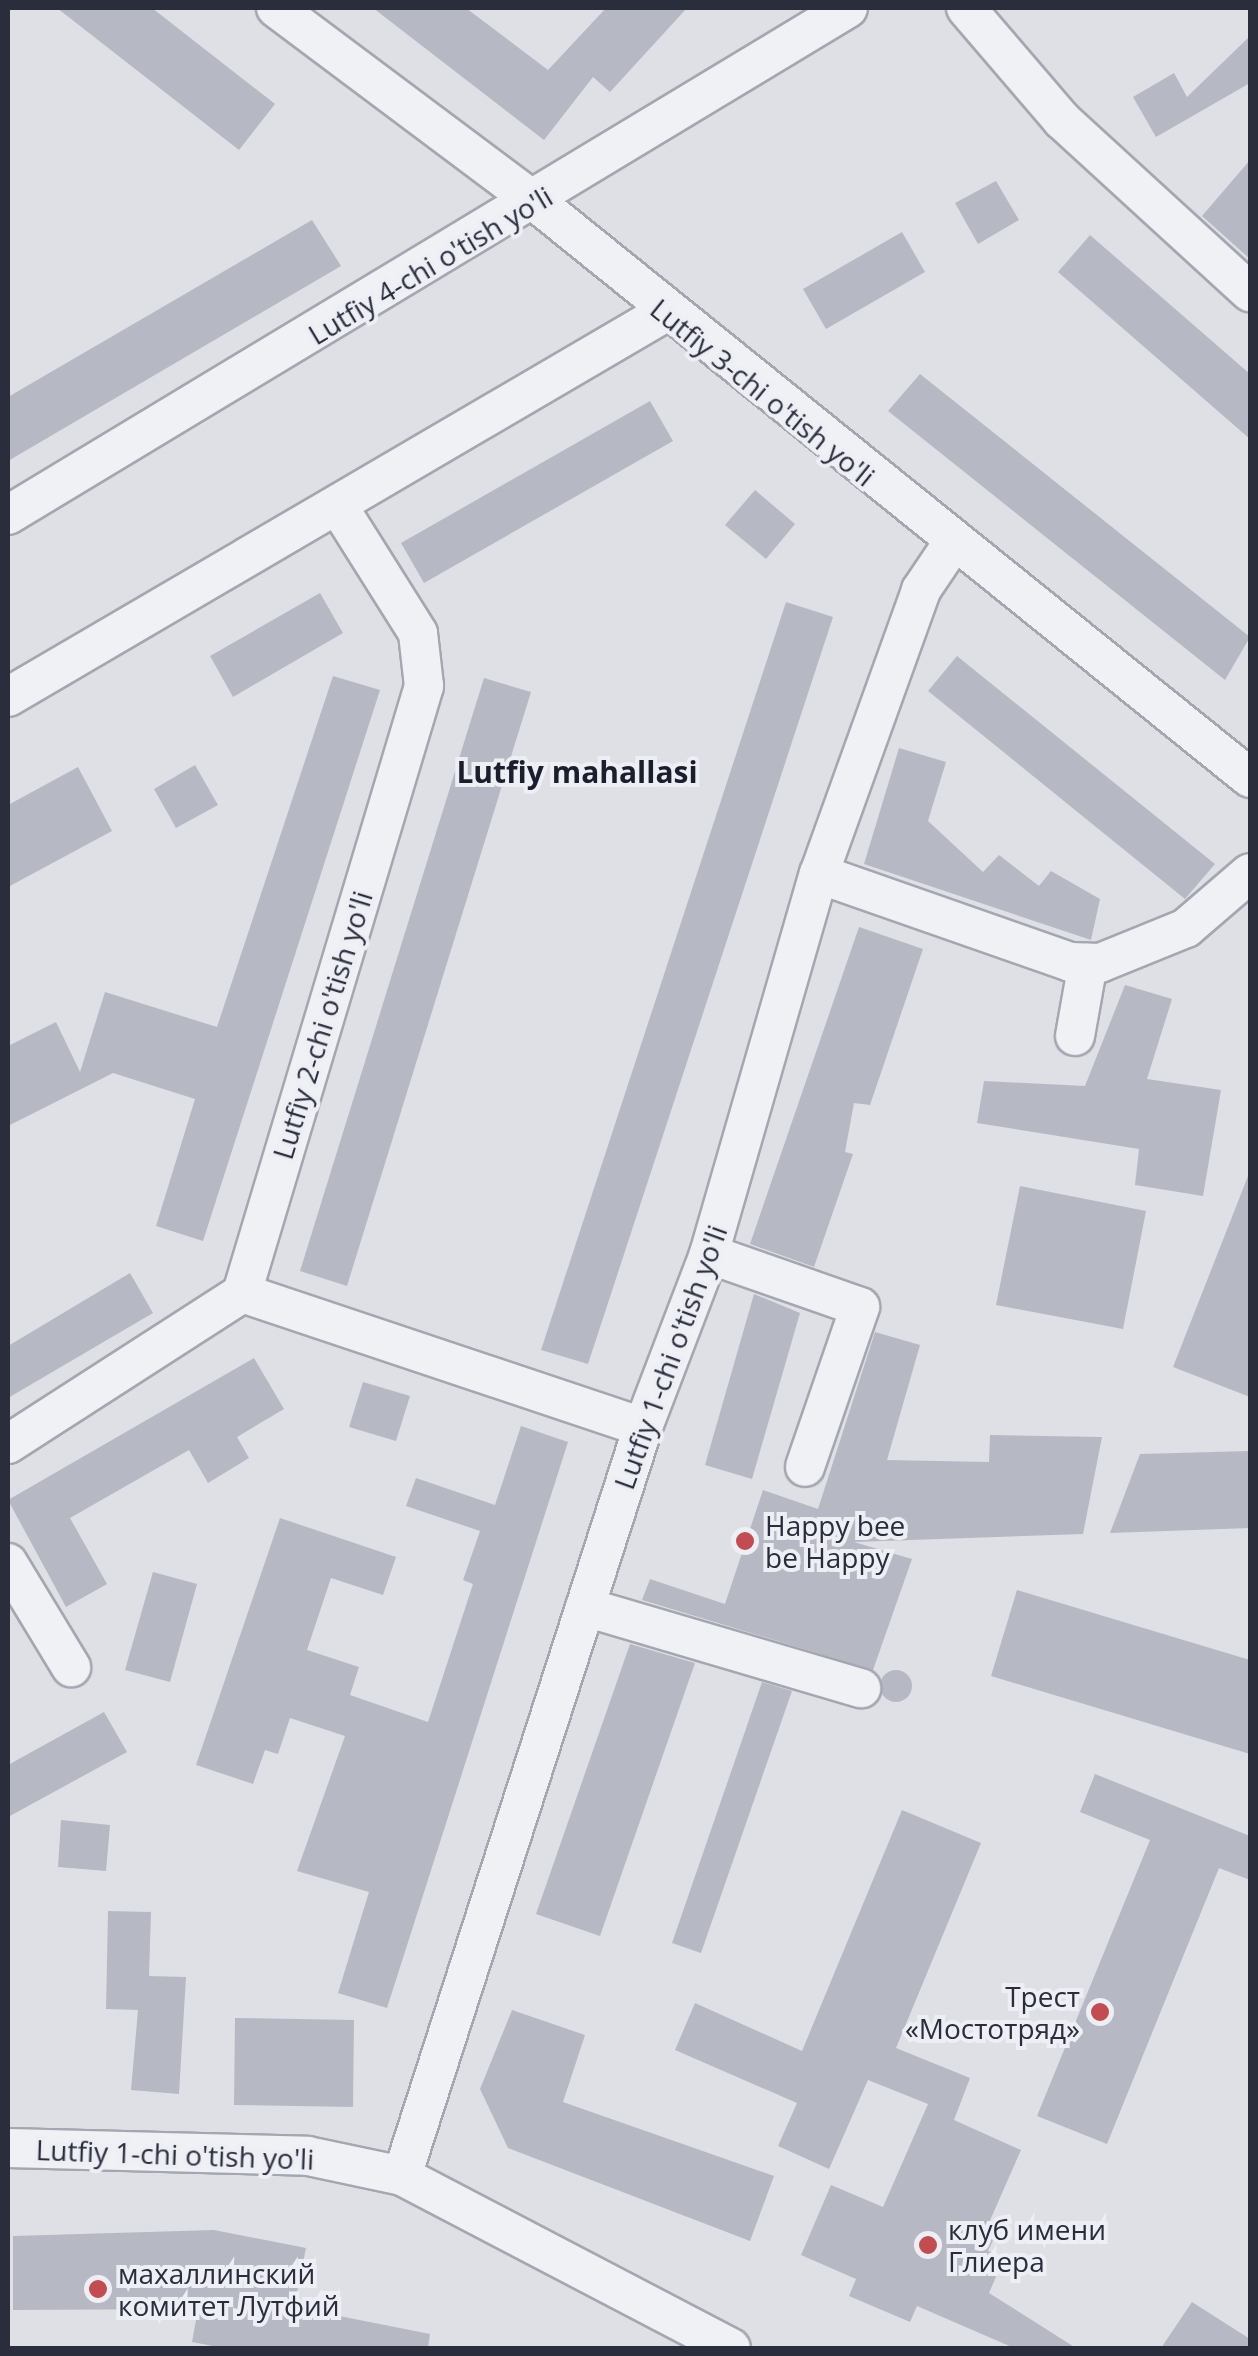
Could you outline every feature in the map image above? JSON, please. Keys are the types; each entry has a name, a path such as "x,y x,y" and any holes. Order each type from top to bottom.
{"street":[{"name":"Lutfiy 3-chi o'tish yo'li","path":"276,8 537,203 664,313 1250,778"},
{"name":"Lutfiy 4-chi o'tish yo'li","path":"8,515 537,203 848,8"},
{"path":"966,8 1062,120 1250,292"},
{"path":"8,697 664,313"},
{"name":"Lutfiy 2-chi o'tish yo'li","path":"242,1292 424,686 418,633 338,506"},
{"name":"Lutfiy 1-chi o'tish yo'li","path":"402,2176 643,1427 709,1254 819,874 921,590 952,544"},
{"path":"819,874 1088,962 1127,958 1186,928 1250,872"},
{"path":"1074,1036 1088,962"},
{"path":"709,1254 860,1306 804,1467"},
{"path":"8,1444 242,1292 643,1427"},
{"path":"8,1563 71,1667"},
{"path":"585,1606 861,1688"},
{"name":"Lutfiy 1-chi o'tish yo'li","path":"8,2148 308,2156 402,2176 731,2348"}],"building":[{"path":"57,8 152,8 275,104 239,150"},
{"path":"373,8 466,8 548,70 606,8 687,8 610,92 593,77 544,140"},
{"path":"1250,36 1250,83 1156,137 1133,97 1174,73 1187,97"},
{"path":"1250,160 1250,259 1202,216"},
{"path":"996,181 1019,220 978,244 955,203"},
{"path":"312,220 341,266 8,461 8,397"},
{"path":"902,232 925,272 826,329 803,289"},
{"path":"1090,235 1250,374 1250,439 1058,272"},
{"path":"920,374 1250,637 1225,680 888,411"},
{"path":"650,401 673,441 424,583 401,543"},
{"path":"755,490 795,524 766,559 725,525"},
{"path":"320,593 343,633 233,697 210,656"},
{"path":"786,602 833,617 588,1364 541,1350"},
{"path":"957,656 1215,864 1185,899 928,691"},
{"path":"333,676 380,690 203,1241 156,1226 195,1099 113,1073 8,1126 8,1046 56,1022 80,1072 105,992 217,1027"},
{"path":"484,678 531,692 347,1286 300,1271"},
{"path":"899,748 946,762 928,821 983,872 999,855 1039,886 1051,871 1100,899 1091,940 864,864"},
{"path":"195,765 218,805 176,828 154,789"},
{"path":"78,767 112,831 8,887 8,805"},
{"path":"859,927 923,949 870,1105 854,1103 845,1152 853,1154 814,1267 750,1244"},
{"path":"1125,985 1172,999 1147,1079 1221,1090 1203,1196 1135,1185 1139,1149 977,1123 984,1081 1085,1086"},
{"path":"1250,1171 1250,1397 1173,1367"},
{"path":"1020,1186 1146,1211 1123,1329 996,1305"},
{"path":"130,1273 153,1313 8,1398 8,1346"},
{"path":"754,1294 800,1313 752,1479 705,1465"},
{"path":"875,1332 920,1345 887,1460 989,1462 990,1435 1102,1437 1083,1534 854,1542 912,1559 873,1670 642,1600 650,1579 725,1604 763,1490 818,1509"},
{"path":"254,1358 284,1409 237,1437 249,1458 208,1483 189,1450 70,1518 107,1584 66,1607 8,1500"},
{"path":"363,1382 410,1396 396,1441 349,1427"},
{"path":"521,1426 568,1442 387,2008 338,1993 369,1892 297,1871 345,1736 290,1718 278,1754 265,1750 253,1784 196,1765 280,1518 396,1557 383,1595 331,1578 307,1650 359,1667 350,1695 428,1722 473,1584 463,1580 480,1531 406,1506 416,1478 495,1505"},
{"path":"1250,1451 1250,1528 1110,1533 1140,1454"},
{"path":"153,1572 197,1584 170,1682 125,1670"},
{"path":"1017,1590 1250,1660 1250,1754 991,1676"},
{"path":"630,1644 695,1663 600,1936 536,1914"},
{"path":"896,1670 907,1675 912,1686 907,1697 896,1702 885,1697 880,1686 885,1675"},
{"path":"762,1682 792,1691 701,1953 672,1943"},
{"path":"104,1712 127,1752 8,1817 8,1765"},
{"path":"1095,1774 1250,1836 1250,1880 1219,1868 1107,2144 1037,2116 1150,1840 1080,1812"},
{"path":"902,1810 981,1843 896,2048 970,2078 954,2120 1021,2150 988,2225 998,2230 988,2251 1004,2258 989,2293 1076,2348 1014,2348 917,2306 910,2322 849,2296 856,2279 801,2255 831,2185 883,2207 928,2104 868,2080 829,2169 778,2146 797,2103 675,2050 695,2003 802,2051"},
{"path":"61,1820 110,1825 106,1871 58,1867"},
{"path":"108,1911 151,1912 149,1976 186,1977 179,2094 131,2090 138,2010 106,2009"},
{"path":"512,2010 585,2035 563,2102 774,2176 750,2241 508,2148 480,2089"},
{"path":"235,2018 354,2020 353,2107 234,2105"},
{"path":"214,2230 306,2248 294,2307 430,2334 428,2348 223,2348 192,2342 198,2309 13,2310 13,2236"},
{"path":"1192,2302 1250,2339 1250,2348 1161,2348"}],"place":[{"name":"Happy bee be Happy","path":"745,1541"},
{"name":"Трест «Мостотряд»","path":"1100,2012"},
{"name":"клуб имени Глиера","path":"928,2245"},
{"name":"махаллинский комитет Лутфий","path":"98,2289"}],"district":[{"name":"Lutfiy mahallasi","path":"577,772"}]}
